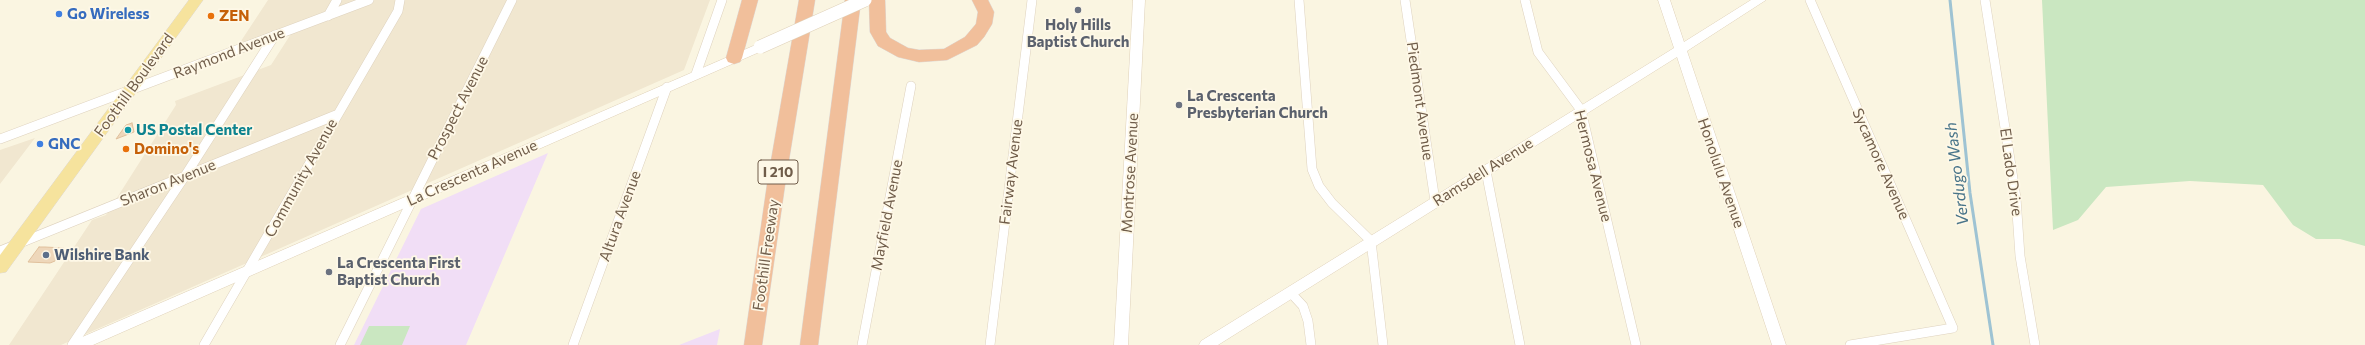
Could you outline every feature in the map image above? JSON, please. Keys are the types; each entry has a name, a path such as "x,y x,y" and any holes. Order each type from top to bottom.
{"highway":[{"path":"734,58 750,0"},
{"name":"Foothill Freeway","path":"753,345 777,178 807,0"},
{"path":"809,345 853,0"},
{"path":"877,0 878,32 884,42 904,54 919,56 947,54 971,42 979,33 984,24 986,12 980,0"}],"main road":[{"name":"Foothill Boulevard","path":"0,267 196,0"}],"street":[{"path":"328,16 338,0"},
{"name":"Raymond Avenue","path":"0,139 369,0"},
{"name":"Community Avenue","path":"204,345 398,10 400,0"},
{"name":"Prospect Avenue","path":"340,345 512,0"},
{"path":"696,74 722,0"},
{"name":"La Crescenta Avenue","path":"78,345 696,74 760,48 865,0"},
{"name":"Fairway Avenue","path":"990,345 1032,0"},
{"name":"Montrose Avenue","path":"1121,345 1139,0"},
{"path":"1300,0 1312,169 1319,186 1332,203 1371,241 1383,345"},
{"name":"Piedmont Avenue","path":"1405,0 1435,202"},
{"name":"Hermosa Avenue","path":"1525,0 1532,37 1538,52 1581,110 1636,345"},
{"name":"Honolulu Avenue","path":"1664,0 1779,345"},
{"name":"Ramsdell Avenue","path":"1206,345 1371,241 1486,171 1581,110 1760,0"},
{"name":"Sycamore Avenue","path":"1810,0 1953,328 1850,345"},
{"name":"El Lado Drive","path":"1985,0 2016,198 2020,256 2035,345"},
{"path":"72,345 185,176 275,35"},
{"name":"Mayfield Avenue","path":"862,345 911,86"},
{"name":"Altura Avenue","path":"573,345 667,87"},
{"name":"Sharon Avenue","path":"0,252 336,115"},
{"path":"1486,171 1520,345"},
{"path":"1290,292 1303,306 1308,321 1311,345"}],"shaded area":[{"path":"268,0 710,0 684,70 61,345 9,345 92,220 106,215 176,105 175,101 271,65 298,23 239,44"},
{"path":"35,138 0,184 0,150"},
{"path":"548,153 466,345 354,345 421,209"},
{"path":"720,329 717,345 679,345"}],"green space":[{"path":"2042,0 2365,0 2365,246 2340,239 2316,239 2293,225 2263,185 2190,181 2106,187 2078,220 2053,230"},
{"path":"369,326 410,326 402,345 360,345"}],"building":[{"name":"US Postal Center","path":"132,123 134,132 116,139 126,125"},
{"name":"Wilshire Bank","path":"39,247 64,248 55,261 50,263 28,262"}],"waterway":[{"name":"Verdugo Wash","path":"1950,0 1970,193 1993,345"}],"place":[{"name":"Holy Hills Baptist Church","path":"1078,10"},
{"name":"Go Wireless","path":"59,14"},
{"name":"ZEN","path":"211,16"},
{"name":"La Crescenta Presbyterian Church","path":"1179,105"},
{"name":"US Postal Center","path":"128,130"},
{"name":"GNC","path":"40,144"},
{"name":"Domino's","path":"126,149"},
{"name":"Wilshire Bank","path":"46,255"},
{"name":"La Crescenta First Baptist Church","path":"329,272"}]}
